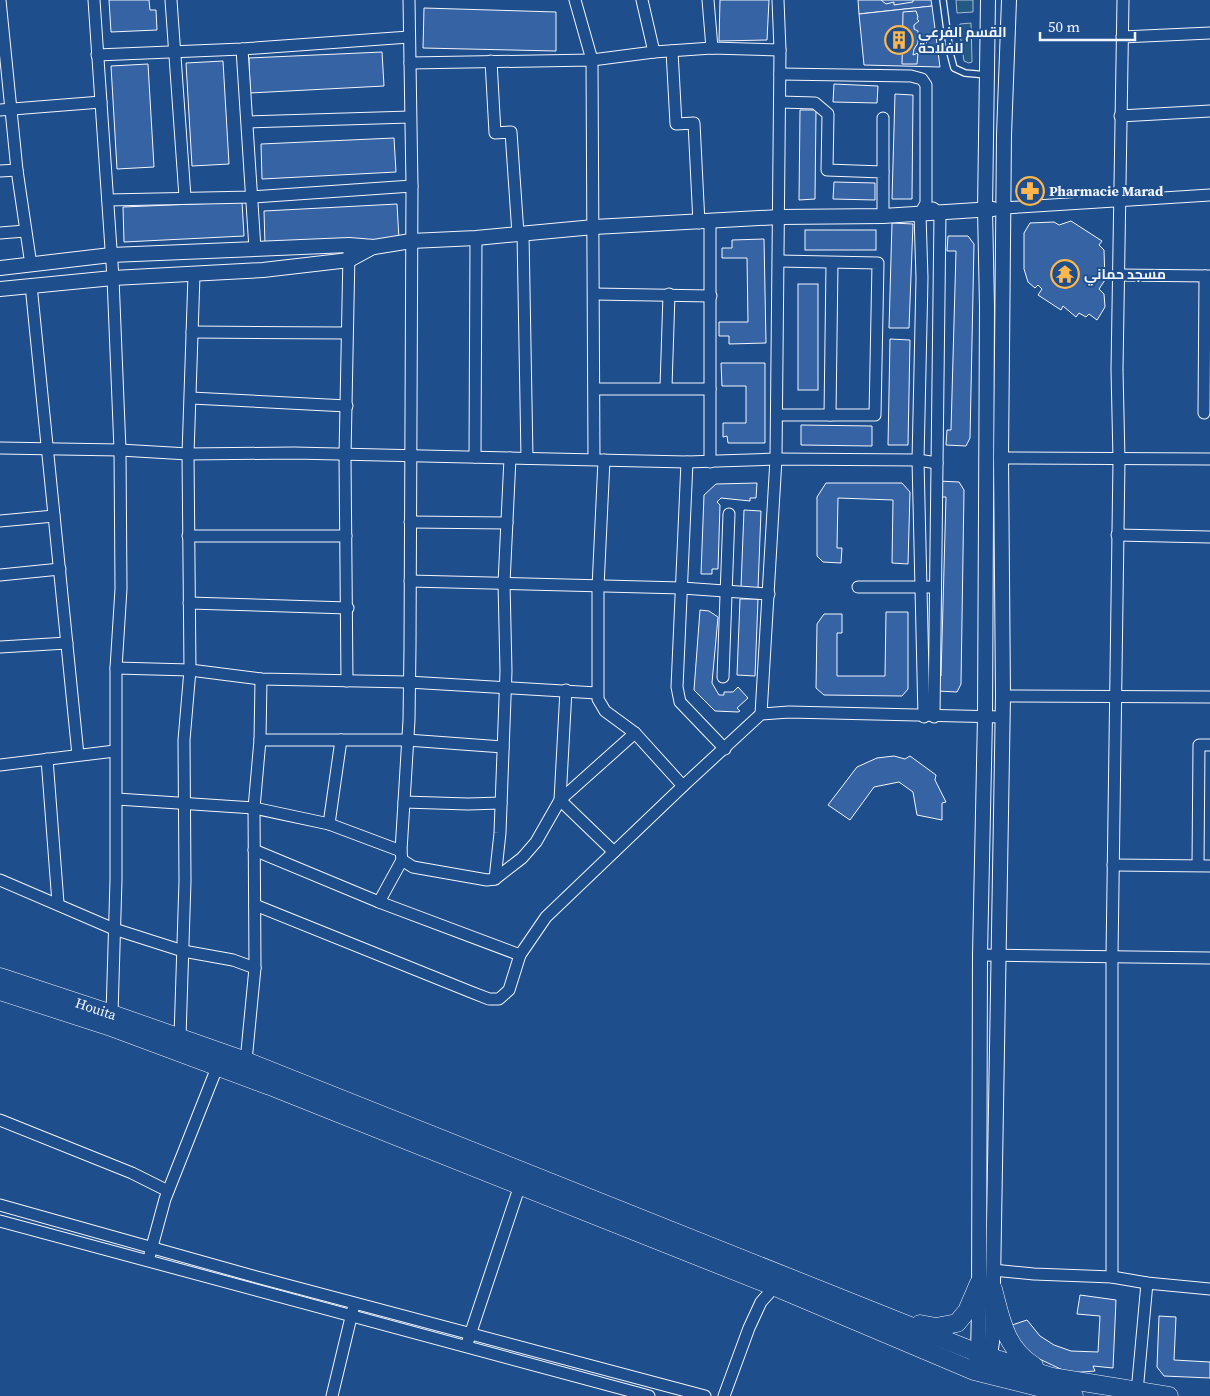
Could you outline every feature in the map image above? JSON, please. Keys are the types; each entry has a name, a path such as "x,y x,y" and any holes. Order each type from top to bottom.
{"main road":[{"name":"Houita","path":"0,977 112,1014 188,1044"},
{"name":"Houita","path":"0,991 188,1044"},
{"path":"188,1044 246,1060 780,1281 980,1373 1074,1396"},
{"path":"188,1044 218,1065 520,1185 780,1281 881,1314 984,1355 1052,1377 1169,1396"},
{"path":"881,1314 936,1327 957,1323 986,1286"},
{"path":"986,1286 1016,1353 1052,1377"}],"street":[{"path":"0,0 13,109 17,170 31,265"},
{"path":"94,0 113,278 120,450 121,589 116,668 115,751 117,799 112,1014"},
{"path":"171,0 186,197"},
{"path":"379,902 401,856 407,740 412,456 412,186 409,0"},
{"path":"575,0 592,60 595,388 599,459 597,693 598,699 605,711 635,733 683,786"},
{"path":"642,0 654,52"},
{"path":"708,0 712,48"},
{"path":"761,714 776,459 780,218 780,50 778,0"},
{"path":"980,1373 984,1355 992,1342 986,1286 980,955 985,717 987,307 985,209 988,0"},
{"path":"986,1286 993,1270 1003,696 1001,458 1009,0"},
{"path":"1112,1277 1112,956 1119,460 1117,370 1123,0"},
{"path":"1122,38 1210,33"},
{"path":"98,55 174,53 409,37"},
{"path":"410,63 592,60 654,52 712,48 780,50"},
{"path":"242,49 255,250"},
{"path":"672,51 676,124 694,124 705,223 711,296 710,462"},
{"path":"491,61 495,133 511,132 520,233 527,458"},
{"path":"780,74 912,76 922,79 926,89 918,460 929,717"},
{"path":"0,110 101,102"},
{"path":"780,102 815,103 828,114 827,170 883,172"},
{"path":"1120,116 1210,111"},
{"path":"248,122 410,117"},
{"path":"883,118 883,216"},
{"path":"0,171 17,170"},
{"path":"108,200 252,197 412,186"},
{"path":"0,289 113,278 263,270 411,241 476,238 594,227 780,218 883,216 923,208 940,213 1210,194"},
{"path":"929,717 937,463 940,213"},
{"path":"0,233 25,231"},
{"path":"475,457 476,238"},
{"path":"0,268 111,255 255,250 349,252"},
{"path":"347,681 348,608 345,456 349,252"},
{"path":"777,415 875,415 878,263 779,261"},
{"path":"830,415 832,263"},
{"path":"188,1044 183,951 184,740 190,670 188,454 194,274"},
{"path":"1119,275 1207,276 1204,414"},
{"path":"31,285 78,755"},
{"path":"594,294 711,296"},
{"path":"666,387 669,294"},
{"path":"192,332 347,333"},
{"path":"595,388 666,387 710,389"},
{"path":"191,398 347,406"},
{"path":"0,448 120,450 188,454 294,454 687,462 776,459 918,460 937,463"},
{"path":"495,880 503,747 505,686 504,583 510,458"},
{"path":"1001,458 1210,459"},
{"path":"687,462 677,687 680,702 725,749"},
{"path":"723,676 729,514"},
{"path":"0,520 54,516"},
{"path":"410,522 507,523"},
{"path":"188,536 346,536"},
{"path":"1117,536 1210,537"},
{"path":"0,575 60,569"},
{"path":"410,581 682,588 769,594"},
{"path":"858,587 934,587"},
{"path":"189,603 348,608"},
{"path":"0,647 67,643"},
{"path":"116,668 190,670 261,679 505,686 597,693"},
{"path":"246,1060 255,968 254,808 260,740 261,679"},
{"path":"566,690 560,800 614,852"},
{"path":"1003,696 1210,697"},
{"path":"255,905 489,999 499,999 509,990 520,955 546,917 761,714 789,712 929,717 1002,717"},
{"path":"117,799 254,808 328,824 401,856 413,867 495,880 522,858 536,842 560,800 635,733"},
{"path":"260,740 407,740 503,747"},
{"path":"328,824 341,740"},
{"path":"1198,865 1199,745 1210,745"},
{"path":"0,765 115,751"},
{"path":"47,759 58,903"},
{"path":"404,802 501,803"},
{"path":"254,850 379,902 520,955"},
{"path":"1113,865 1210,866"},
{"path":"0,880 58,903 114,929 183,951 233,960 255,968"},
{"path":"980,955 1210,958"},
{"path":"148,1261 168,1190 218,1065"},
{"path":"0,1120 132,1173 168,1190"},
{"path":"466,1347 520,1185"},
{"path":"650,1396 4,1222 6,1206 470,1334 705,1396"},
{"path":"60,1238 65,1223"},
{"path":"111,1252 114,1237"},
{"path":"993,1270 1034,1274 1112,1277 1147,1284 1210,1289"},
{"path":"724,1396 749,1328 761,1302 780,1281"},
{"path":"1137,1392 1147,1284"},
{"path":"332,1396 354,1302"},
{"path":"585,1378 591,1366"}],"lane":[{"path":"943,0 950,53 954,68 965,73 988,75"}],"shaded area":[{"path":"956,0 973,0 973,12 957,13"},
{"path":"971,23 972,62 969,63 964,61 959,27 960,24"}],"building":[{"path":"109,0 149,0 150,10 156,10 157,30 111,32"},
{"path":"720,0 769,0 767,40 719,41"},
{"path":"858,0 931,0 932,6 859,14"},
{"path":"881,0 913,0 913,2 894,5 894,2 886,4"},
{"name":"القسم الفرعي للفلاحة","path":"932,6 940,67 864,65 859,14"},
{"path":"424,8 556,12 556,51 423,48"},
{"path":"916,11 919,21 914,25 914,29 918,31 918,43 913,55 918,53 917,64 902,64 903,12"},
{"path":"382,52 384,86 250,93 249,58"},
{"path":"223,61 229,164 192,166 186,63"},
{"path":"148,64 154,167 117,169 111,66"},
{"path":"834,84 878,86 877,103 833,102"},
{"path":"895,94 913,95 912,199 892,199"},
{"path":"800,110 816,110 815,199 799,200"},
{"path":"394,138 396,172 262,179 261,144"},
{"path":"834,182 875,183 875,200 833,199"},
{"path":"242,202 244,236 124,242 123,207"},
{"path":"397,204 399,239 265,245 264,211"},
{"name":"مسجد حماني","path":"1071,221 1102,241 1099,245 1104,250 1105,280 1099,289 1104,294 1105,307 1097,320 1089,314 1086,317 1079,313 1076,317 1063,306 1061,310 1038,295 1042,289 1038,285 1035,288 1028,282 1024,269 1024,233 1030,223 1054,222 1059,225"},
{"path":"892,223 913,224 909,328 889,328"},
{"path":"805,230 876,230 876,250 805,250"},
{"path":"948,236 968,236 974,244 970,438 966,446 946,445 947,430 951,430 956,251 947,251"},
{"path":"764,239 766,343 729,344 729,336 719,336 719,322 748,322 747,258 722,258 722,248 732,248 732,240"},
{"path":"798,284 818,284 818,390 798,390"},
{"path":"890,339 910,340 908,445 888,445"},
{"path":"721,363 765,363 765,443 728,443 727,436 723,437 723,423 746,423 746,386 722,386"},
{"path":"801,425 872,426 872,446 801,445"},
{"path":"938,481 959,482 964,490 961,684 957,692 937,691 937,676 941,676 946,497 938,497"},
{"path":"757,483 756,498 750,498 750,501 721,498 717,502 720,505 718,569 712,569 712,574 701,574 704,495 716,484"},
{"path":"826,483 902,483 910,492 908,564 892,563 893,500 838,498 837,548 842,548 841,563 823,562 817,556 817,497"},
{"path":"744,510 761,511 758,588 741,587"},
{"path":"740,599 758,599 755,676 737,675"},
{"path":"700,610 709,611 718,617 712,683 719,695 724,695 724,692 733,692 738,687 748,698 737,708 740,711 738,712 715,711 694,690"},
{"path":"886,612 908,612 908,689 902,696 824,695 816,688 817,624 824,614 842,614 842,633 837,633 837,676 885,676"},
{"path":"894,756 905,759 910,756 936,775 935,780 946,802 942,803 942,820 917,815 913,792 899,782 874,787 850,820 828,805 857,767 877,758"},
{"path":"1080,1295 1116,1300 1113,1368 1093,1366 1095,1371 1069,1373 1031,1355 1018,1343 1012,1325 1027,1320 1040,1336 1054,1345 1071,1351 1098,1352 1100,1316 1077,1314"},
{"path":"1159,1316 1176,1317 1174,1360 1210,1362 1210,1378 1164,1376 1157,1367"}],"place":[{"name":"القسم الفرعي للفلاحة","path":"899,40"},
{"name":"Pharmacie Marad","path":"1030,191"},
{"name":"مسجد حماني","path":"1065,274"}]}
